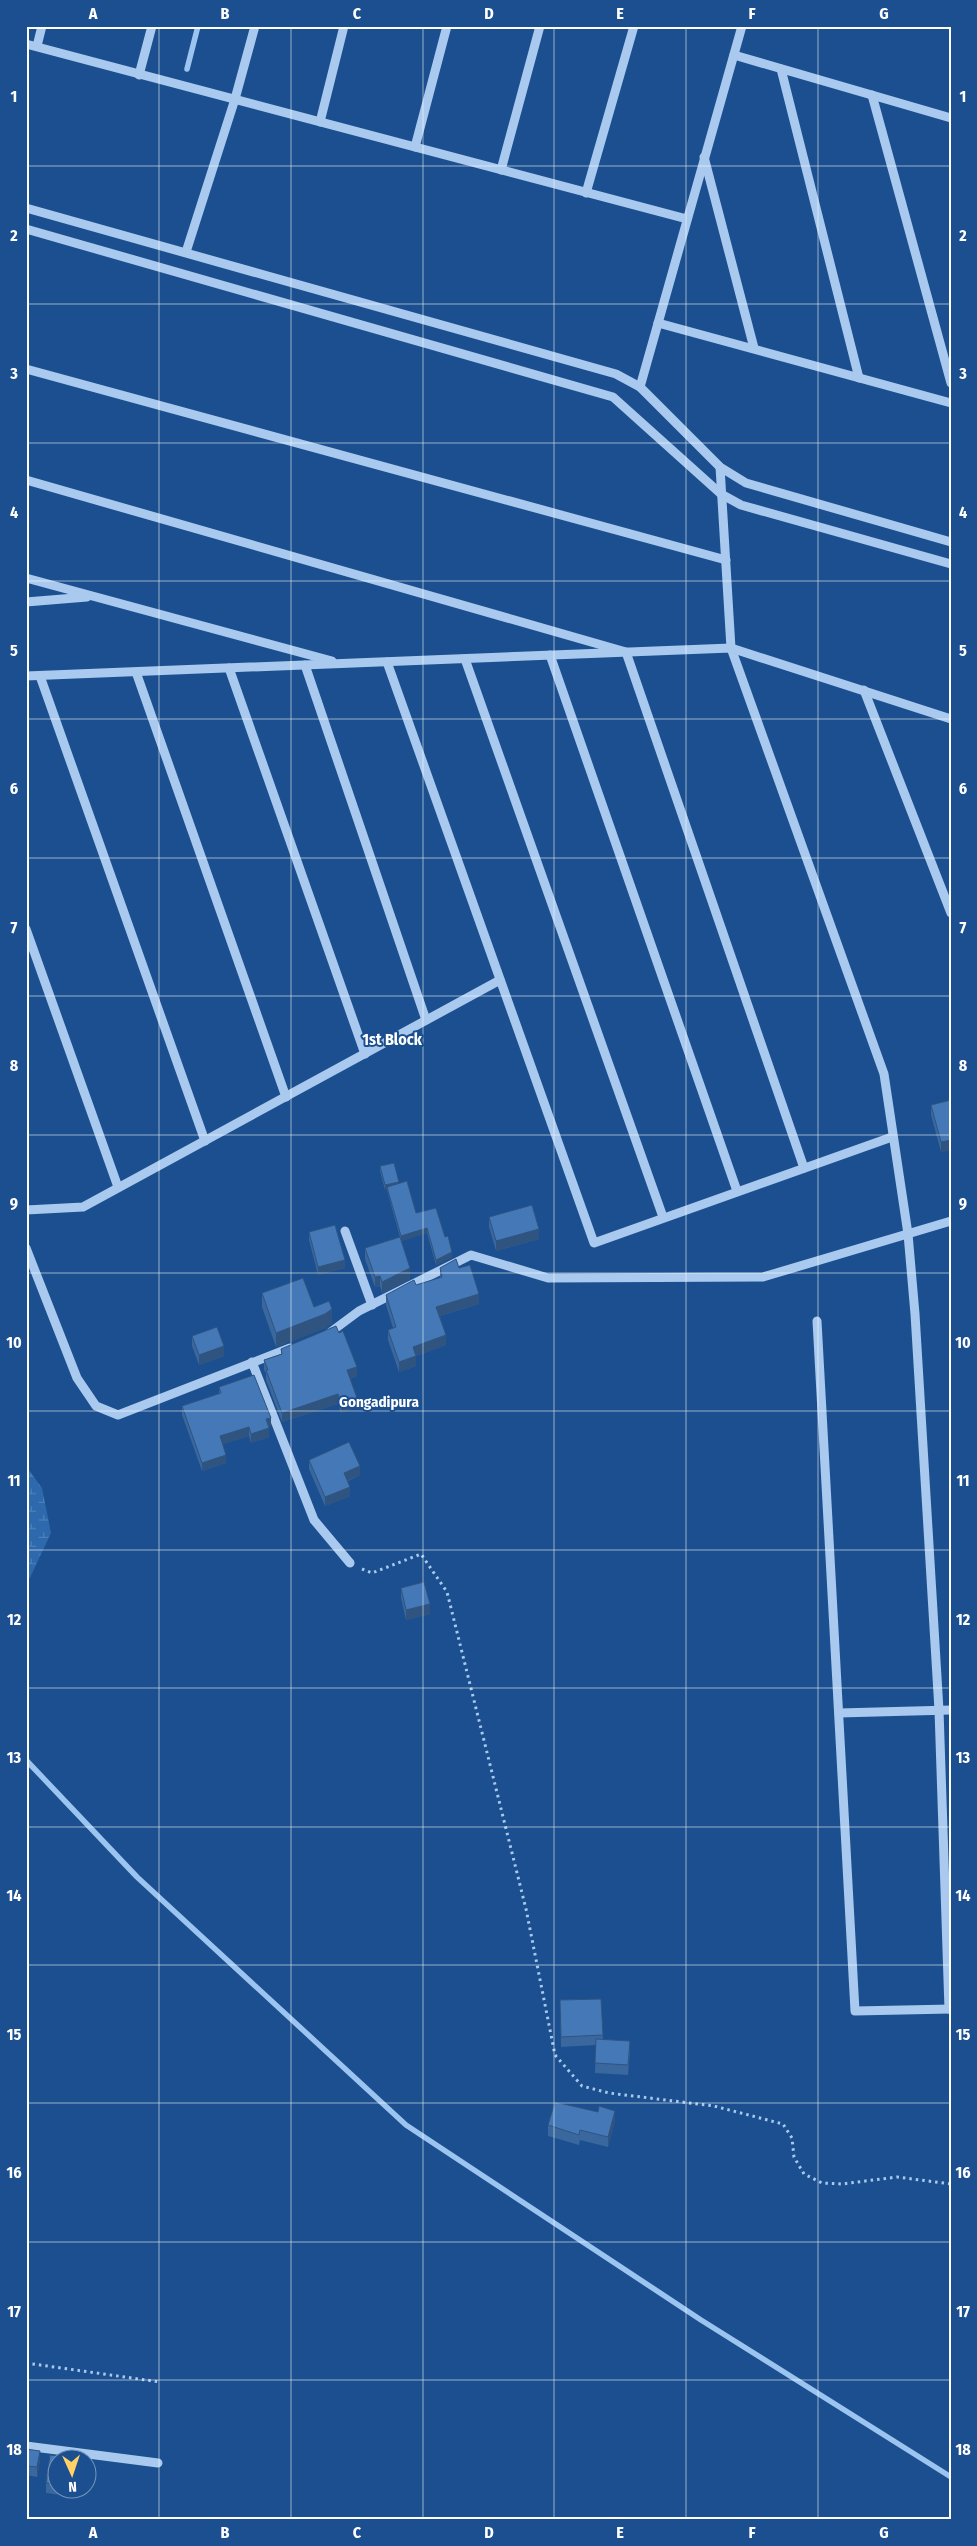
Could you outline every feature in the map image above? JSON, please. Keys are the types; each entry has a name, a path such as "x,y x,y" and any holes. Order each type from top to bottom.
{"street":[{"path":"37,46 42,26"},
{"path":"139,75 152,26"},
{"path":"186,252 235,99 255,26"},
{"path":"320,122 344,26"},
{"path":"415,147 448,26"},
{"path":"501,170 540,26"},
{"path":"586,193 634,26"},
{"path":"640,387 742,26"},
{"path":"26,44 687,220"},
{"path":"734,55 951,118"},
{"path":"781,69 859,378"},
{"path":"872,95 951,383"},
{"path":"704,156 754,348"},
{"path":"26,208 616,374 640,387 720,467 746,483 951,542"},
{"path":"26,229 613,398 721,494 741,505 951,564"},
{"path":"658,323 951,403"},
{"path":"26,369 726,560"},
{"path":"720,467 731,648 884,1074 908,1234 915,1314 939,1710 950,2009 856,2011 817,1322"},
{"path":"26,480 626,652"},
{"path":"26,578 340,664"},
{"path":"26,602 94,596"},
{"path":"26,676 731,648 951,719"},
{"path":"626,652 804,1168"},
{"path":"550,655 737,1191"},
{"path":"465,659 663,1217"},
{"path":"387,662 594,1243 892,1137"},
{"path":"305,665 426,1020"},
{"path":"229,668 365,1054"},
{"path":"136,672 286,1096"},
{"path":"40,676 205,1141"},
{"path":"864,690 951,912"},
{"path":"26,928 118,1187"},
{"path":"26,1210 83,1207 500,980"},
{"path":"320,1337 328,1334 359,1311 471,1255 548,1278 763,1278 951,1221"},
{"path":"346,1231 372,1305"},
{"path":"26,1248 77,1378 96,1406 118,1415 303,1344"},
{"path":"252,1362 314,1520 350,1563"},
{"path":"839,1713 951,1710"},
{"path":"26,2446 158,2463"}],"path":[{"path":"350,1563 372,1573 421,1554 447,1592 526,1908 555,2055 582,2086 609,2094 714,2106 783,2124 792,2138 794,2158 804,2174 822,2184 842,2184 897,2177 951,2184"},
{"path":"26,2362 160,2382"}],"green space":[{"path":"26,1466 42,1488 51,1533 26,1586"}],"building":[{"path":"951,1100 951,1140 941,1142 931,1105"},
{"path":"394,1163 399,1182 385,1185 380,1166"},
{"path":"407,1181 416,1213 436,1208 445,1237 448,1236 452,1252 436,1260 427,1228 401,1236 387,1187"},
{"path":"532,1205 539,1229 496,1241 489,1217"},
{"path":"335,1225 345,1260 318,1267 309,1232"},
{"path":"400,1237 410,1268 382,1282 380,1276 375,1277 365,1248"},
{"path":"456,1259 459,1268 470,1265 479,1294 436,1307 446,1335 413,1347 416,1356 399,1362 388,1330 396,1327 386,1295 414,1280 416,1285 442,1277 440,1268"},
{"path":"303,1278 314,1307 329,1301 332,1309 325,1314 276,1333 262,1293"},
{"path":"336,1326 339,1333 343,1331 357,1367 347,1370 357,1398 341,1403 338,1394 282,1413 264,1360 282,1354 281,1349"},
{"path":"217,1327 224,1346 199,1355 192,1336"},
{"path":"254,1375 271,1418 266,1419 269,1428 251,1434 249,1427 220,1436 226,1455 202,1463 182,1406 221,1393 219,1387"},
{"path":"349,1442 360,1466 344,1473 350,1487 325,1497 309,1460"},
{"path":"424,1582 430,1604 406,1610 401,1588"},
{"path":"601,1999 603,2035 561,2037 560,2000"},
{"path":"596,2039 630,2041 628,2065 595,2063"},
{"path":"555,2102 598,2112 599,2106 615,2111 608,2137 580,2130 579,2135 548,2125"},
{"path":"26,2449 40,2451 37,2467 26,2466"}],"waterway":[{"path":"187,69 198,26"},
{"path":"26,1760 137,1877 406,2125 701,2320 951,2477"}],"district":[{"name":"1st Block","path":"392,1039"},
{"name":"Gongadipura","path":"379,1402"}]}
